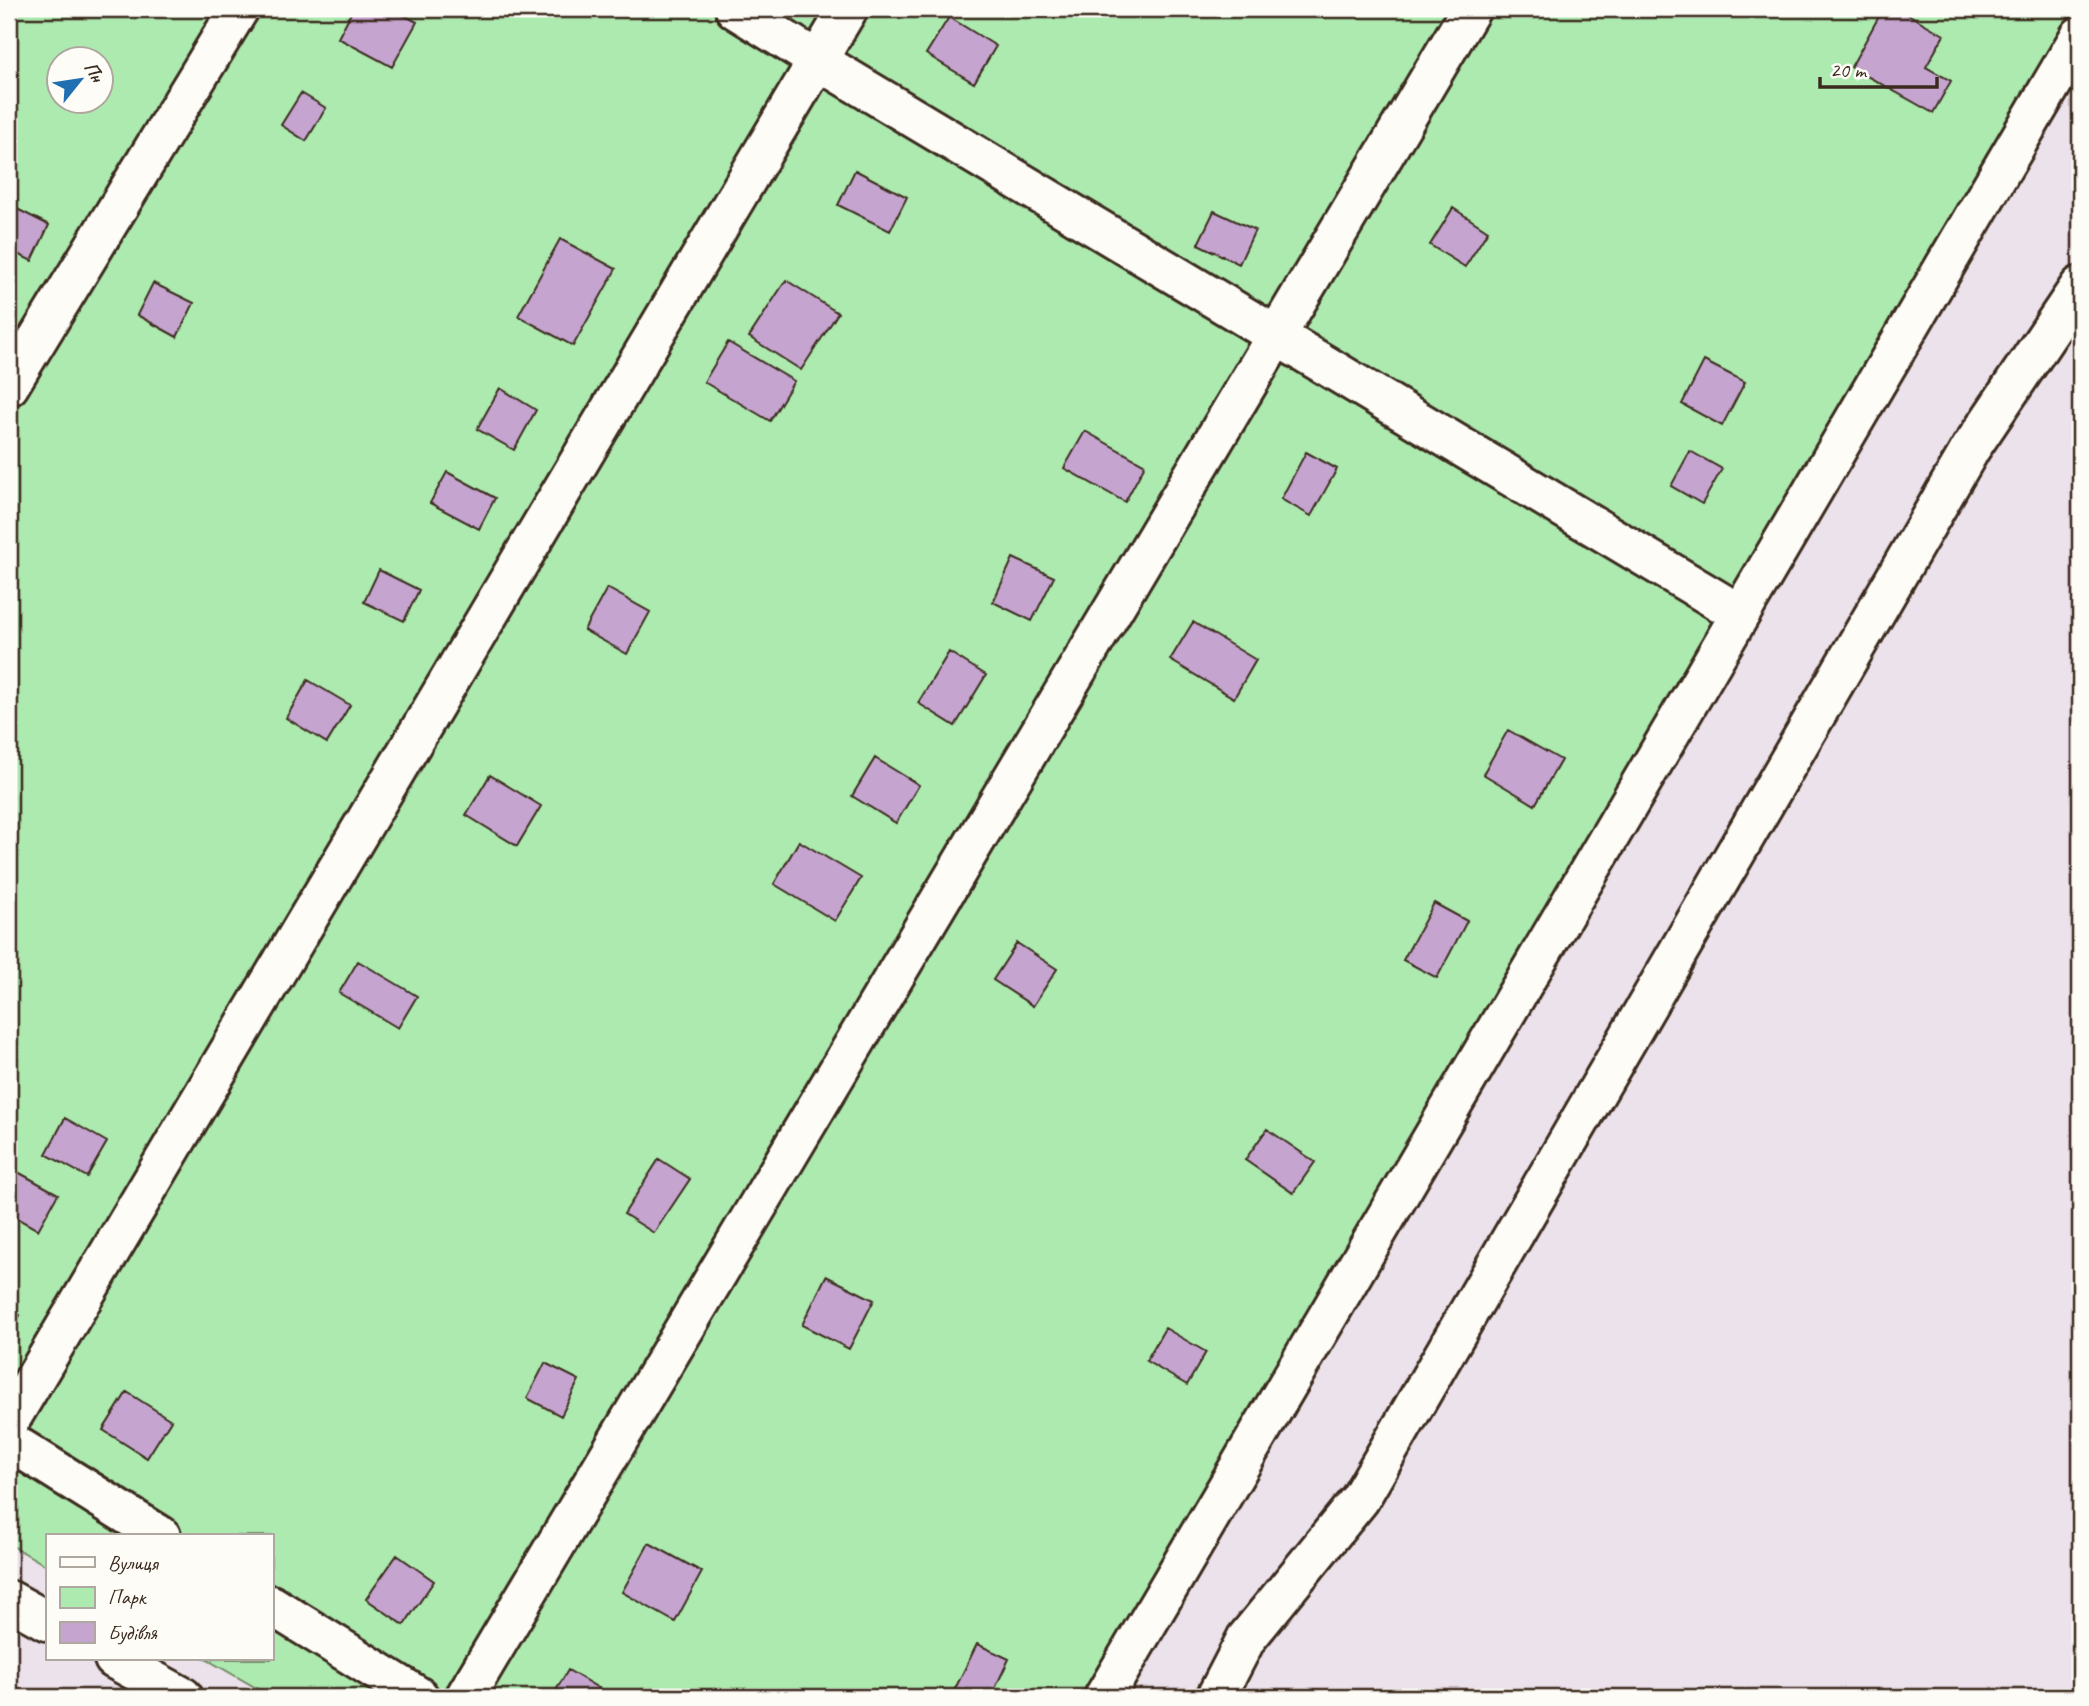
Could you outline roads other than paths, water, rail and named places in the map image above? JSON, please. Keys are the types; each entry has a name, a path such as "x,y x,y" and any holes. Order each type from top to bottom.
{"street":[{"path":"9,386 239,9"},
{"path":"735,9 1740,614"},
{"path":"9,1422 848,9"},
{"path":"465,1697 1471,9"},
{"path":"1104,1697 2080,36"},
{"path":"1216,1697 1246,1639 1360,1499 1971,448 2080,286"},
{"path":"9,1441 158,1534"},
{"path":"9,1600 46,1620"},
{"path":"273,1606 419,1697"},
{"path":"116,1660 183,1697"}]}
